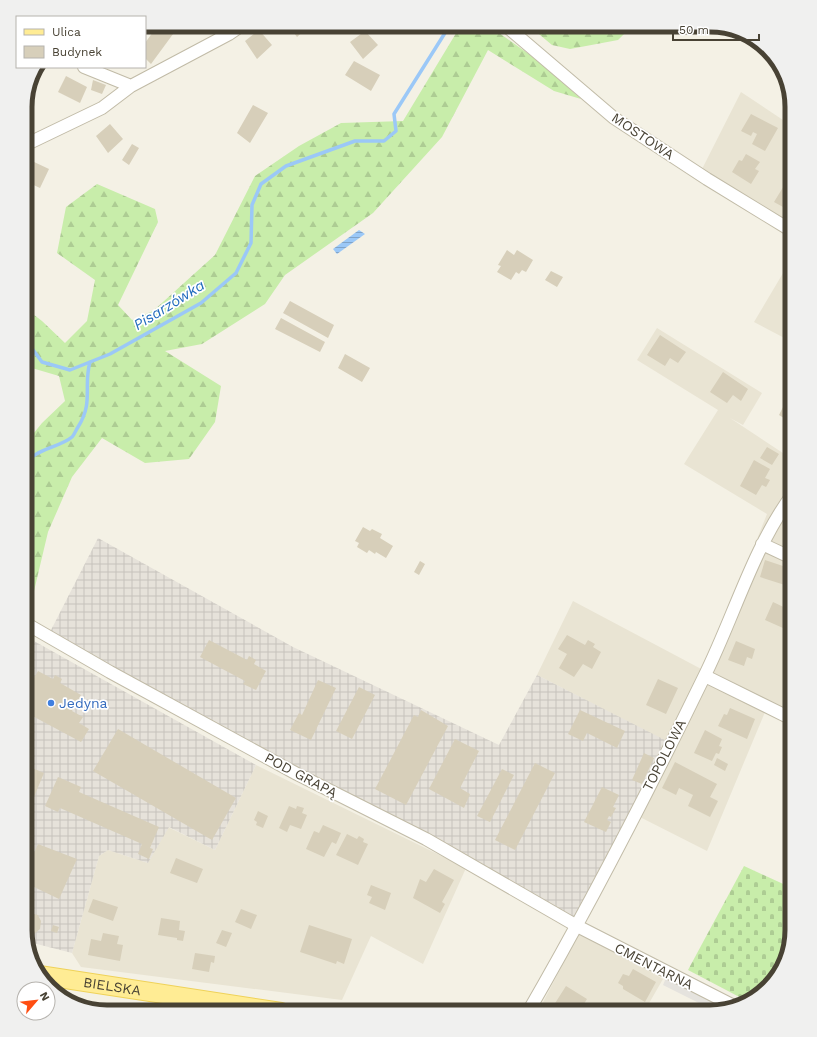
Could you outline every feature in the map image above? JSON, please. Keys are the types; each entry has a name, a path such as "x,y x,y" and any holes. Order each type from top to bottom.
{"main road":[{"name":"BIELSKA","path":"49,977 235,1005"}],"street":[{"path":"225,32 229,34"},
{"path":"32,142 102,108 131,86 232,32"},
{"name":"MOSTOWA","path":"513,32 614,118 707,179 785,227"},
{"path":"86,68 131,86"},
{"name":"TOPOLOWA","path":"532,1005 577,926 705,676 762,544 785,506"},
{"path":"762,544 785,555"},
{"name":"POD GRAPĄ","path":"32,627 110,672 297,774 426,839 577,926"},
{"path":"705,676 785,716"},
{"name":"CMENTARNA","path":"577,926 727,1002"}],"shaded area":[{"path":"741,92 785,121 785,219 700,173"},
{"path":"785,270 785,338 754,322"},
{"path":"657,328 762,393 743,425 730,418 785,454 785,722 765,712 707,851 630,812 665,741 537,675 573,601 705,671 767,514 684,464 718,410 637,360"},
{"path":"98,538 293,647 499,745 537,675 665,740 577,921 50,632"},
{"path":"32,640 256,765 215,850 169,827 148,863 108,850 99,856 72,953 34,943 33,940"},
{"path":"256,765 466,868 423,964 371,936 342,1000 81,967 72,953 99,856 108,850 148,863 168,827 215,850"},
{"path":"580,931 663,979 648,1005 542,1005"},
{"path":"666,978 719,1004 703,1005 663,985"}],"green space":[{"path":"457,32 498,32 540,62 581,99 554,91 488,50 442,137 373,213 285,275 265,304 202,344 165,351 221,386 215,422 189,459 145,463 102,438 72,477 48,532 32,599 32,435 42,423 65,401 59,376 32,368 32,313 65,343 87,321 95,280 57,253 66,207 97,184 155,209 158,222 118,305 132,320 153,311 215,255 255,176 299,146 341,123 403,121"},
{"path":"536,32 626,32 618,40 570,49 552,45"},
{"path":"744,866 785,885 784,944 772,972 759,986 741,998 688,970"}],"water":[{"path":"359,230 365,234 337,254 333,249"}],"building":[{"path":"153,32 175,32 151,64 146,59 146,42"},
{"path":"256,32 261,32 272,45 257,59 245,41"},
{"path":"293,32 302,32 297,37"},
{"path":"364,32 366,32 378,45 363,59 350,42"},
{"path":"354,61 380,75 371,91 345,75"},
{"path":"66,76 87,87 80,103 58,92"},
{"path":"93,80 106,85 102,94 91,90"},
{"path":"253,105 268,113 250,143 237,133"},
{"path":"751,114 778,128 765,151 752,144 757,134 753,132 751,136 741,131"},
{"path":"110,124 123,139 108,153 96,136"},
{"path":"132,144 139,148 129,165 122,160"},
{"path":"746,154 760,162 755,169 759,171 751,184 732,172 739,160 742,161"},
{"path":"32,161 49,169 40,188 32,184"},
{"path":"785,184 785,208 774,202"},
{"path":"507,250 514,255 517,250 533,260 526,272 522,270 519,274 516,272 511,280 497,272 501,266 498,265"},
{"path":"551,271 563,277 557,287 545,280"},
{"path":"290,301 334,325 328,338 283,313"},
{"path":"281,318 325,342 320,352 275,329"},
{"path":"660,335 686,352 678,363 670,358 665,366 647,355"},
{"path":"345,354 370,368 362,382 338,368"},
{"path":"723,372 748,389 741,401 733,395 727,403 710,392"},
{"path":"785,403 785,419 779,415"},
{"path":"767,447 779,454 772,465 760,458"},
{"path":"754,460 770,469 765,478 770,480 766,487 762,485 756,495 740,486"},
{"path":"363,527 370,531 372,529 382,534 380,538 393,546 386,558 369,550 367,553 357,547 359,543 355,541"},
{"path":"765,560 785,567 785,585 760,577"},
{"path":"420,561 425,564 419,575 414,572"},
{"path":"773,602 785,608 785,629 765,620"},
{"path":"567,635 585,645 588,640 595,644 593,647 601,652 592,669 583,664 574,677 559,668 567,654 558,649"},
{"path":"209,640 247,660 249,656 256,660 254,664 266,671 256,690 243,684 245,681 200,657"},
{"path":"736,641 755,649 752,659 747,657 744,666 728,660"},
{"name":"Jedyna","path":"38,671 53,679 55,675 62,679 60,683 81,695 72,711 83,717 79,723 89,729 81,742 32,716 32,681"},
{"path":"658,679 678,688 666,714 646,705"},
{"path":"318,680 336,688 311,740 290,730 299,713 302,715"},
{"path":"359,687 375,695 352,739 336,731"},
{"path":"730,708 755,719 747,739 718,726 724,714 727,715"},
{"path":"421,710 448,726 406,805 375,789 414,715 418,717"},
{"path":"580,710 625,731 617,748 587,733 583,741 568,734"},
{"path":"118,729 236,798 212,840 93,771"},
{"path":"705,730 722,739 719,746 722,747 719,754 716,753 712,761 694,753"},
{"path":"455,739 479,751 460,788 470,794 464,808 429,789"},
{"path":"644,753 654,758 642,784 632,780"},
{"path":"717,758 728,764 725,771 714,765"},
{"path":"675,762 717,784 710,797 718,801 710,817 688,806 693,795 679,788 676,795 662,788"},
{"path":"535,763 555,773 515,850 495,840"},
{"path":"32,768 44,773 32,802"},
{"path":"502,769 514,775 490,822 477,816"},
{"path":"58,777 81,787 79,792 159,827 150,848 153,849 149,859 138,854 142,844 60,808 58,812 45,806"},
{"path":"602,787 619,795 613,807 616,808 611,817 609,816 607,820 611,822 606,832 584,822"},
{"path":"289,806 296,809 297,806 304,808 302,813 307,815 301,829 290,825 287,832 279,828"},
{"path":"258,811 268,816 263,828 256,825 257,822 254,820"},
{"path":"323,825 341,833 336,844 332,842 324,857 306,849 314,831 319,833"},
{"path":"347,834 357,839 359,836 364,839 363,842 368,844 358,865 336,855"},
{"path":"38,844 77,859 59,899 34,887 32,893 32,857"},
{"path":"176,858 203,869 197,883 170,873"},
{"path":"434,869 454,880 442,902 445,904 440,913 413,898 420,879 426,882"},
{"path":"371,885 391,893 385,910 369,903 372,897 367,895"},
{"path":"93,899 118,907 113,921 88,912"},
{"path":"241,909 257,915 251,929 235,922"},
{"path":"32,914 38,915 41,921 40,929 33,935"},
{"path":"161,918 180,921 179,930 185,931 183,941 177,940 177,938 158,935"},
{"path":"53,925 59,927 57,933 51,931"},
{"path":"309,925 352,939 344,964 337,961 336,964 300,952"},
{"path":"222,930 232,933 226,947 216,943"},
{"path":"103,933 119,936 117,944 123,945 120,961 88,955 91,939 101,941"},
{"path":"195,953 215,956 214,963 211,962 209,972 192,969"},
{"path":"633,969 656,982 645,1002 623,989 623,986 618,983 623,974 629,976"},
{"path":"566,986 587,999 583,1005 554,1005"}],"waterway":[{"name":"Pisarzówka","path":"32,348 42,362 70,370 110,354 201,303 236,273 251,243 252,205 261,184 286,166 355,141 384,141 396,131 394,114 446,32"},
{"path":"32,457 66,441 74,435 86,410 87,379 90,362"}],"place":[{"name":"Jedyna","path":"51,703"}]}
